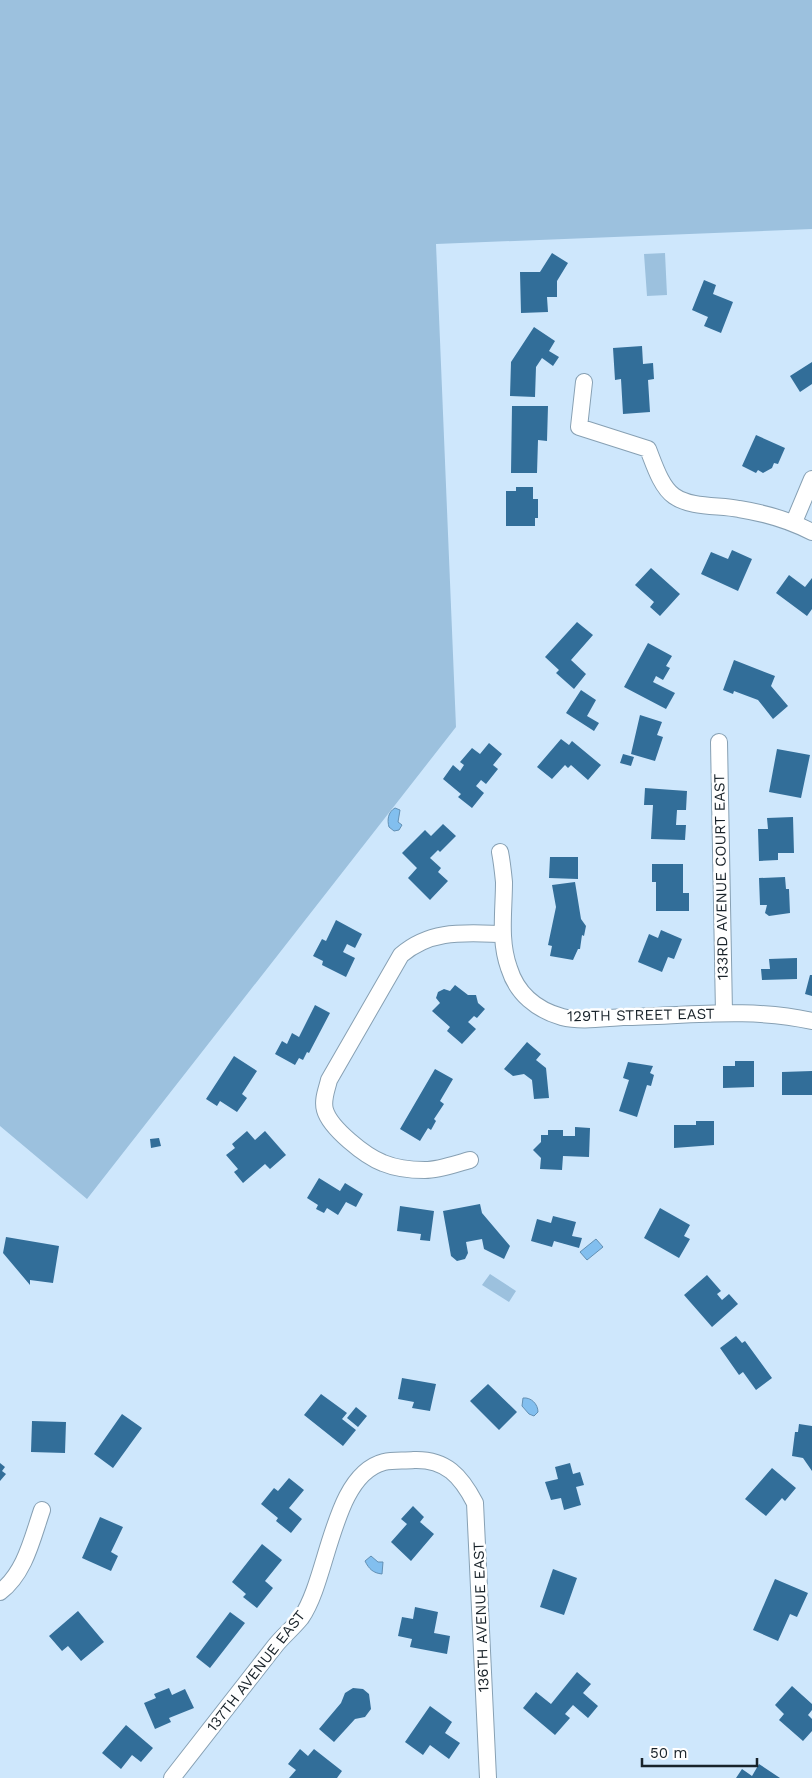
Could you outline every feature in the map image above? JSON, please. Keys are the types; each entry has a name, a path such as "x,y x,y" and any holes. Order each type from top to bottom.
{"street":[{"path":"584,382 579,427 648,449 659,475 673,496 684,502 725,506 794,522 812,532"},
{"path":"794,522 812,479"},
{"name":"133RD AVENUE COURT EAST","path":"718,742 719,879 724,1013"},
{"name":"129TH STREET EAST","path":"500,852 504,881 502,934 508,967 520,991 539,1008 562,1017 635,1017 724,1013 774,1015 812,1021"},
{"path":"470,1160 427,1170 409,1169 383,1163 365,1152 334,1127 325,1109 325,1094 329,1080 400,955 413,944 437,936 452,933 502,934"},
{"name":"137TH AVENUE EAST","path":"172,1778 279,1640 300,1619 314,1593 335,1525 352,1484 374,1466 384,1462 426,1460 446,1468"},
{"name":"136TH AVENUE EAST","path":"446,1468 464,1482 475,1503 477,1513 488,1778"},
{"path":"0,1592 15,1579 42,1510"}],"shaded area":[{"path":"0,0 812,0 812,229 436,244 456,727 87,1199 0,1126"},
{"path":"665,253 667,295 647,296 644,254"},
{"path":"395,808 400,810 398,822 402,825 399,830 394,831 389,827 388,819 389,814"},
{"path":"596,1239 603,1247 587,1260 580,1252"},
{"path":"490,1274 516,1291 509,1302 482,1285"},
{"path":"523,1398 531,1400 535,1404 538,1412 534,1416 529,1414 522,1406"},
{"path":"371,1556 378,1562 383,1562 382,1574 374,1572 365,1561"}],"building":[{"path":"552,253 568,263 557,281 557,297 547,297 548,312 521,313 520,272 540,272"},
{"path":"704,280 716,285 713,294 733,302 721,333 704,326 708,317 692,310"},
{"path":"534,327 555,341 549,351 559,357 553,366 542,358 536,367 535,397 510,396 511,362"},
{"path":"642,346 643,364 653,363 654,379 648,380 650,412 623,414 621,379 615,380 613,348"},
{"path":"812,362 812,384 800,392 790,376"},
{"path":"512,406 548,406 547,441 538,440 537,473 511,473"},
{"path":"756,435 785,448 778,464 774,463 772,468 763,473 758,470 756,473 742,466"},
{"path":"516,487 533,487 533,499 538,499 538,518 535,518 535,526 506,526 506,491 516,491"},
{"path":"732,550 752,559 738,591 701,574 711,552 728,559"},
{"path":"651,568 680,594 660,616 650,607 654,602 635,585"},
{"path":"789,575 805,587 812,578 812,609 807,616 776,593"},
{"path":"577,622 593,635 571,660 586,674 574,689 556,673 559,670 545,657"},
{"path":"648,643 672,656 666,666 670,668 663,680 656,676 653,682 675,693 666,709 624,687"},
{"path":"734,660 775,676 771,686 788,706 773,719 758,700 734,691 733,694 723,690"},
{"path":"581,690 596,700 587,716 599,723 594,731 566,713"},
{"path":"640,715 662,722 657,735 663,737 655,761 631,754"},
{"path":"561,739 569,745 572,741 601,765 588,780 571,765 568,768 565,765 552,779 537,767"},
{"path":"489,743 502,754 493,765 498,769 486,784 481,780 476,786 484,793 472,808 458,797 461,794 443,779 453,765 460,771 464,765 460,762 472,748 480,754"},
{"path":"777,749 810,755 801,798 769,792"},
{"path":"623,754 634,757 631,766 620,763"},
{"path":"645,788 687,791 686,810 677,810 676,825 686,825 685,840 651,839 653,805 644,805"},
{"path":"793,817 794,853 778,853 778,860 759,861 758,829 768,829 767,818"},
{"path":"443,824 456,836 440,852 438,850 430,858 441,868 438,872 448,881 430,900 408,878 417,868 402,853 425,830 431,836"},
{"path":"550,857 578,857 578,879 549,878"},
{"path":"652,864 683,864 683,893 689,893 689,911 656,911 656,882 652,882"},
{"path":"785,877 786,889 789,889 790,913 769,916 765,913 767,905 760,905 759,878"},
{"path":"575,882 581,919 586,926 584,936 582,935 580,949 578,949 573,960 550,956 552,946 548,945 556,907 552,885"},
{"path":"336,920 362,934 355,948 347,944 343,952 355,958 346,977 322,965 323,961 313,956 322,939 326,941"},
{"path":"661,930 682,939 674,959 668,957 662,972 638,962 649,934 658,938"},
{"path":"797,958 797,979 762,980 761,969 770,969 769,959"},
{"path":"810,975 812,975 812,996 805,994"},
{"path":"455,985 468,995 476,995 478,1003 485,1009 477,1018 474,1016 468,1022 476,1029 462,1044 447,1031 450,1027 432,1011 440,1003 436,998 438,992 444,989 450,991"},
{"path":"315,1005 330,1013 309,1053 307,1052 303,1060 299,1058 295,1065 275,1054 282,1041 287,1044 292,1033 299,1037"},
{"path":"527,1042 541,1054 536,1060 546,1068 549,1098 534,1099 532,1080 524,1074 513,1076 504,1069"},
{"path":"234,1056 257,1071 242,1094 247,1098 237,1112 220,1101 217,1106 206,1099"},
{"path":"735,1061 754,1061 754,1087 723,1088 723,1066 735,1066"},
{"path":"628,1062 653,1066 650,1073 654,1075 651,1086 647,1085 637,1117 619,1111 629,1080 623,1078"},
{"path":"435,1069 453,1079 440,1101 444,1104 434,1119 436,1121 431,1130 428,1128 420,1141 400,1129"},
{"path":"812,1071 812,1095 782,1095 782,1072"},
{"path":"696,1121 714,1121 714,1145 674,1148 674,1125 696,1125"},
{"path":"575,1127 590,1128 589,1157 563,1156 562,1170 540,1169 541,1158 533,1150 541,1142 541,1135 548,1135 548,1130 563,1130 563,1136 575,1136"},
{"path":"247,1131 255,1140 265,1131 286,1155 270,1169 265,1164 243,1183 234,1172 238,1169 226,1155 235,1148 232,1144"},
{"path":"159,1138 161,1146 151,1148 150,1139"},
{"path":"319,1178 340,1191 345,1183 363,1194 356,1207 346,1202 338,1215 327,1208 324,1213 316,1209 318,1205 307,1198"},
{"path":"480,1204 482,1213 510,1246 504,1259 484,1249 482,1239 466,1242 468,1253 465,1259 457,1261 451,1256 443,1211"},
{"path":"400,1206 434,1211 430,1241 420,1240 421,1234 397,1231"},
{"path":"660,1208 690,1225 684,1236 690,1239 679,1258 644,1238"},
{"path":"553,1216 576,1222 572,1236 582,1238 579,1248 554,1241 552,1247 531,1241 537,1219 551,1223"},
{"path":"6,1237 59,1246 53,1283 30,1280 30,1285 3,1253"},
{"path":"707,1275 721,1291 717,1294 722,1300 729,1294 738,1304 712,1327 684,1295"},
{"path":"736,1336 742,1343 745,1341 772,1378 756,1390 743,1372 739,1375 720,1348"},
{"path":"402,1378 436,1384 430,1411 412,1408 414,1402 398,1399"},
{"path":"488,1384 517,1412 499,1430 470,1401"},
{"path":"321,1394 347,1413 342,1419 356,1430 343,1446 304,1415"},
{"path":"356,1407 367,1416 358,1427 347,1418"},
{"path":"122,1414 142,1428 113,1468 94,1454"},
{"path":"32,1421 66,1422 65,1453 31,1452"},
{"path":"799,1424 812,1426 812,1471 803,1458 792,1456 795,1432 798,1432"},
{"path":"0,1463 5,1467 2,1471 6,1474 0,1481"},
{"path":"570,1463 573,1474 580,1472 584,1485 576,1487 581,1505 564,1510 561,1498 551,1500 545,1482 558,1479 555,1467"},
{"path":"772,1468 796,1488 785,1501 782,1498 766,1516 745,1499"},
{"path":"289,1478 304,1490 289,1508 302,1519 291,1533 276,1521 278,1518 261,1504 274,1488 278,1491"},
{"path":"413,1506 424,1517 420,1522 434,1534 411,1561 391,1542 407,1524 401,1519"},
{"path":"100,1517 123,1527 111,1552 118,1556 111,1571 82,1558"},
{"path":"262,1544 282,1560 265,1581 273,1588 257,1608 243,1597 246,1594 232,1582"},
{"path":"553,1569 577,1578 564,1615 540,1607"},
{"path":"775,1579 808,1593 797,1617 790,1614 778,1641 753,1630"},
{"path":"415,1607 438,1612 434,1633 450,1636 447,1654 410,1647 412,1639 398,1636 402,1617 413,1619"},
{"path":"78,1611 104,1642 81,1661 68,1646 62,1651 49,1636"},
{"path":"230,1612 245,1623 210,1668 196,1657"},
{"path":"577,1672 591,1684 583,1693 598,1706 588,1718 573,1705 565,1714 570,1718 555,1735 523,1708 536,1692 551,1704"},
{"path":"792,1686 812,1704 812,1710 808,1715 812,1719 812,1731 803,1741 779,1720 784,1714 775,1705"},
{"path":"169,1688 172,1695 185,1689 194,1708 169,1718 171,1722 155,1729 144,1703 156,1698 154,1694"},
{"path":"353,1688 363,1689 369,1694 371,1709 365,1717 355,1719 334,1742 319,1729 341,1703 345,1693"},
{"path":"430,1706 452,1722 445,1733 460,1743 449,1759 430,1745 423,1755 405,1742"},
{"path":"126,1725 153,1748 141,1762 132,1755 121,1769 102,1753"},
{"path":"300,1749 308,1756 314,1749 342,1771 337,1778 289,1778 296,1770 288,1764"},
{"path":"759,1764 780,1778 736,1778 742,1769 752,1776"}]}
